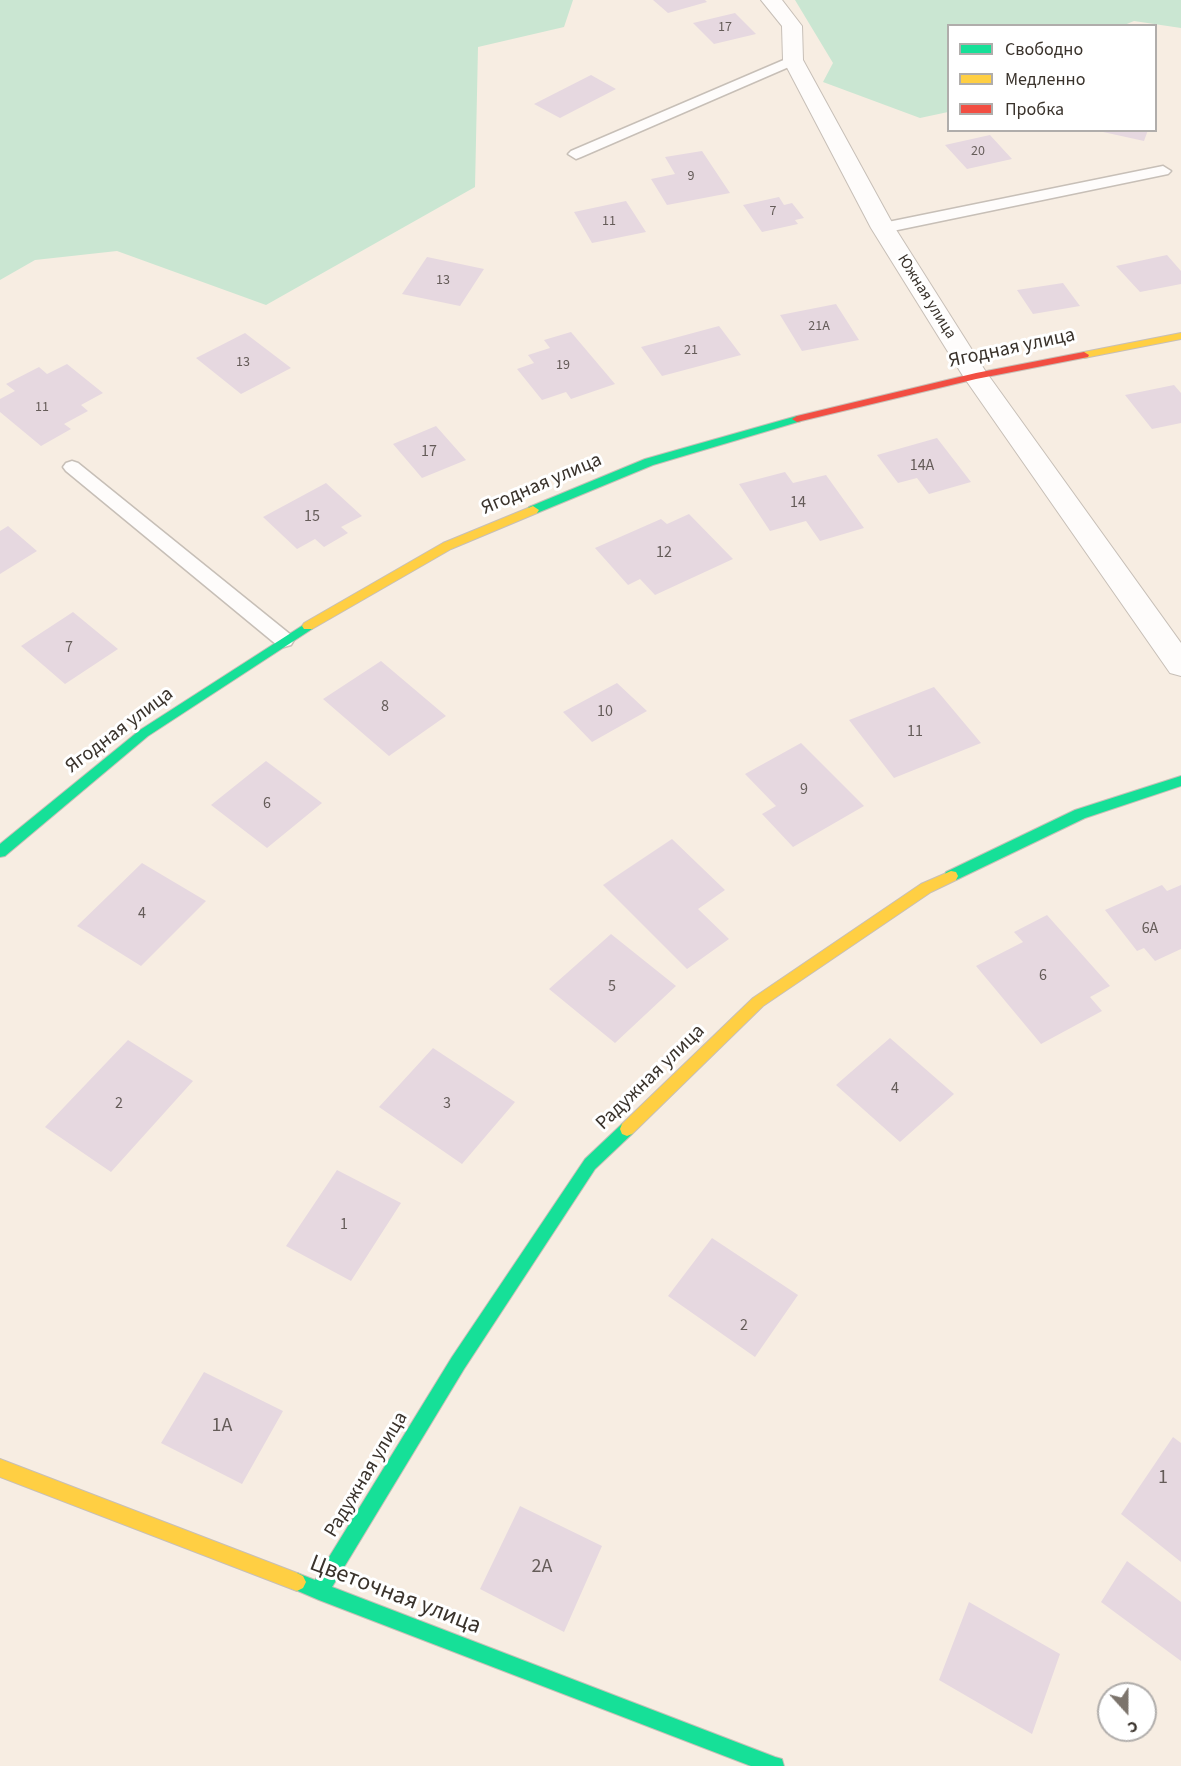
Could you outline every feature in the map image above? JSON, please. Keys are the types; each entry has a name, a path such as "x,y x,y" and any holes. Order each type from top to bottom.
{"street":[{"name":"Южная улица","path":"771,0 792,26 793,60 883,228 976,376 1181,665"},
{"name":"Ягодная улица","path":"0,852 144,733 284,640 447,546 649,462 821,412 976,376 1181,336"},
{"name":"Радужная улица","path":"319,1591 458,1363 590,1164 758,1002 926,888 1080,813 1181,781"},
{"name":"Цветочная улица","path":"0,1467 775,1766"}],"lane":[{"path":"576,154 793,60"},
{"path":"883,228 1163,171"},
{"path":"72,467 284,640"}],"green space":[{"path":"0,0 573,0 564,27 478,47 475,187 266,305 117,251 35,260 0,280"},
{"path":"795,0 1181,0 1181,28 1134,21 1127,24 947,24 947,112 920,118 823,82 833,63"}],"building":[{"path":"653,0 705,0 707,2 668,13"},
{"path":"735,13 756,34 714,44 693,23"},
{"path":"591,75 616,89 560,118 534,104"},
{"path":"1103,132 1147,132 1144,141"},
{"path":"990,135 1012,159 967,169 945,145"},
{"path":"702,151 730,193 667,205 651,179 675,174 665,157"},
{"path":"779,197 784,205 792,203 804,218 795,220 798,224 762,232 743,205"},
{"path":"626,201 646,232 592,243 574,212"},
{"path":"1167,255 1181,271 1181,284 1140,292 1116,266"},
{"path":"427,257 484,269 460,306 402,294"},
{"path":"1063,283 1080,306 1033,314 1017,290"},
{"path":"836,304 859,340 802,351 780,315"},
{"path":"719,326 741,355 662,376 641,347"},
{"path":"571,332 615,384 571,399 566,392 542,400 517,369 534,363 528,355 550,348 544,340"},
{"path":"245,333 291,368 241,394 196,358"},
{"path":"67,364 103,393 81,405 88,411 64,424 71,429 41,446 0,412 0,399 15,391 6,384 39,367 47,374"},
{"path":"1174,385 1181,393 1181,423 1152,429 1125,395"},
{"path":"436,426 466,460 422,478 393,444"},
{"path":"937,438 971,482 929,494 917,478 898,483 877,455"},
{"path":"785,472 793,483 826,475 864,528 820,541 806,521 770,531 739,484"},
{"path":"326,483 362,516 341,527 348,533 324,547 315,539 297,549 263,517"},
{"path":"689,514 733,559 655,595 640,579 628,585 595,548 661,519 667,524"},
{"path":"8,526 37,551 0,574 0,531"},
{"path":"73,612 118,649 65,684 21,646"},
{"path":"381,661 446,716 389,756 323,699"},
{"path":"617,683 647,711 592,742 563,712"},
{"path":"934,687 981,743 894,778 849,720"},
{"path":"801,743 864,806 793,847 762,814 776,806 745,774"},
{"path":"266,761 322,803 267,848 211,805"},
{"path":"672,839 725,890 698,909 729,939 687,969 603,885"},
{"path":"142,863 206,901 141,966 77,926"},
{"path":"1162,885 1167,891 1181,885 1181,949 1155,961 1144,948 1137,951 1105,910"},
{"path":"1047,915 1110,986 1090,997 1102,1011 1041,1044 976,966 1023,942 1014,932"},
{"path":"611,934 676,986 615,1043 549,989"},
{"path":"890,1038 954,1094 900,1142 836,1085"},
{"path":"128,1040 193,1081 111,1172 45,1127"},
{"path":"433,1048 515,1102 462,1164 379,1107"},
{"path":"337,1170 401,1203 351,1281 286,1246"},
{"path":"712,1238 798,1295 755,1357 668,1296"},
{"path":"204,1372 283,1411 242,1484 161,1443"},
{"path":"1173,1437 1181,1443 1181,1562 1121,1514"},
{"path":"520,1506 602,1546 564,1632 480,1589"},
{"path":"1127,1561 1181,1602 1181,1661 1101,1602"},
{"path":"969,1602 1060,1654 1032,1734 939,1680"}],"traffic: fast":[{"path":"533,510 649,462 797,419"},
{"path":"0,852 144,733 308,626"},
{"path":"951,876 1080,814 1181,781"},
{"path":"319,1591 458,1363 590,1164 627,1129"},
{"path":"297,1582 775,1766"}],"traffic: slow":[{"path":"1084,355 1181,336"},
{"path":"308,626 447,546 533,510"},
{"path":"627,1129 758,1002 926,888 951,876"},
{"path":"0,1468 297,1582"}],"traffic: jam":[{"path":"797,419 976,376 1084,355"}]}
